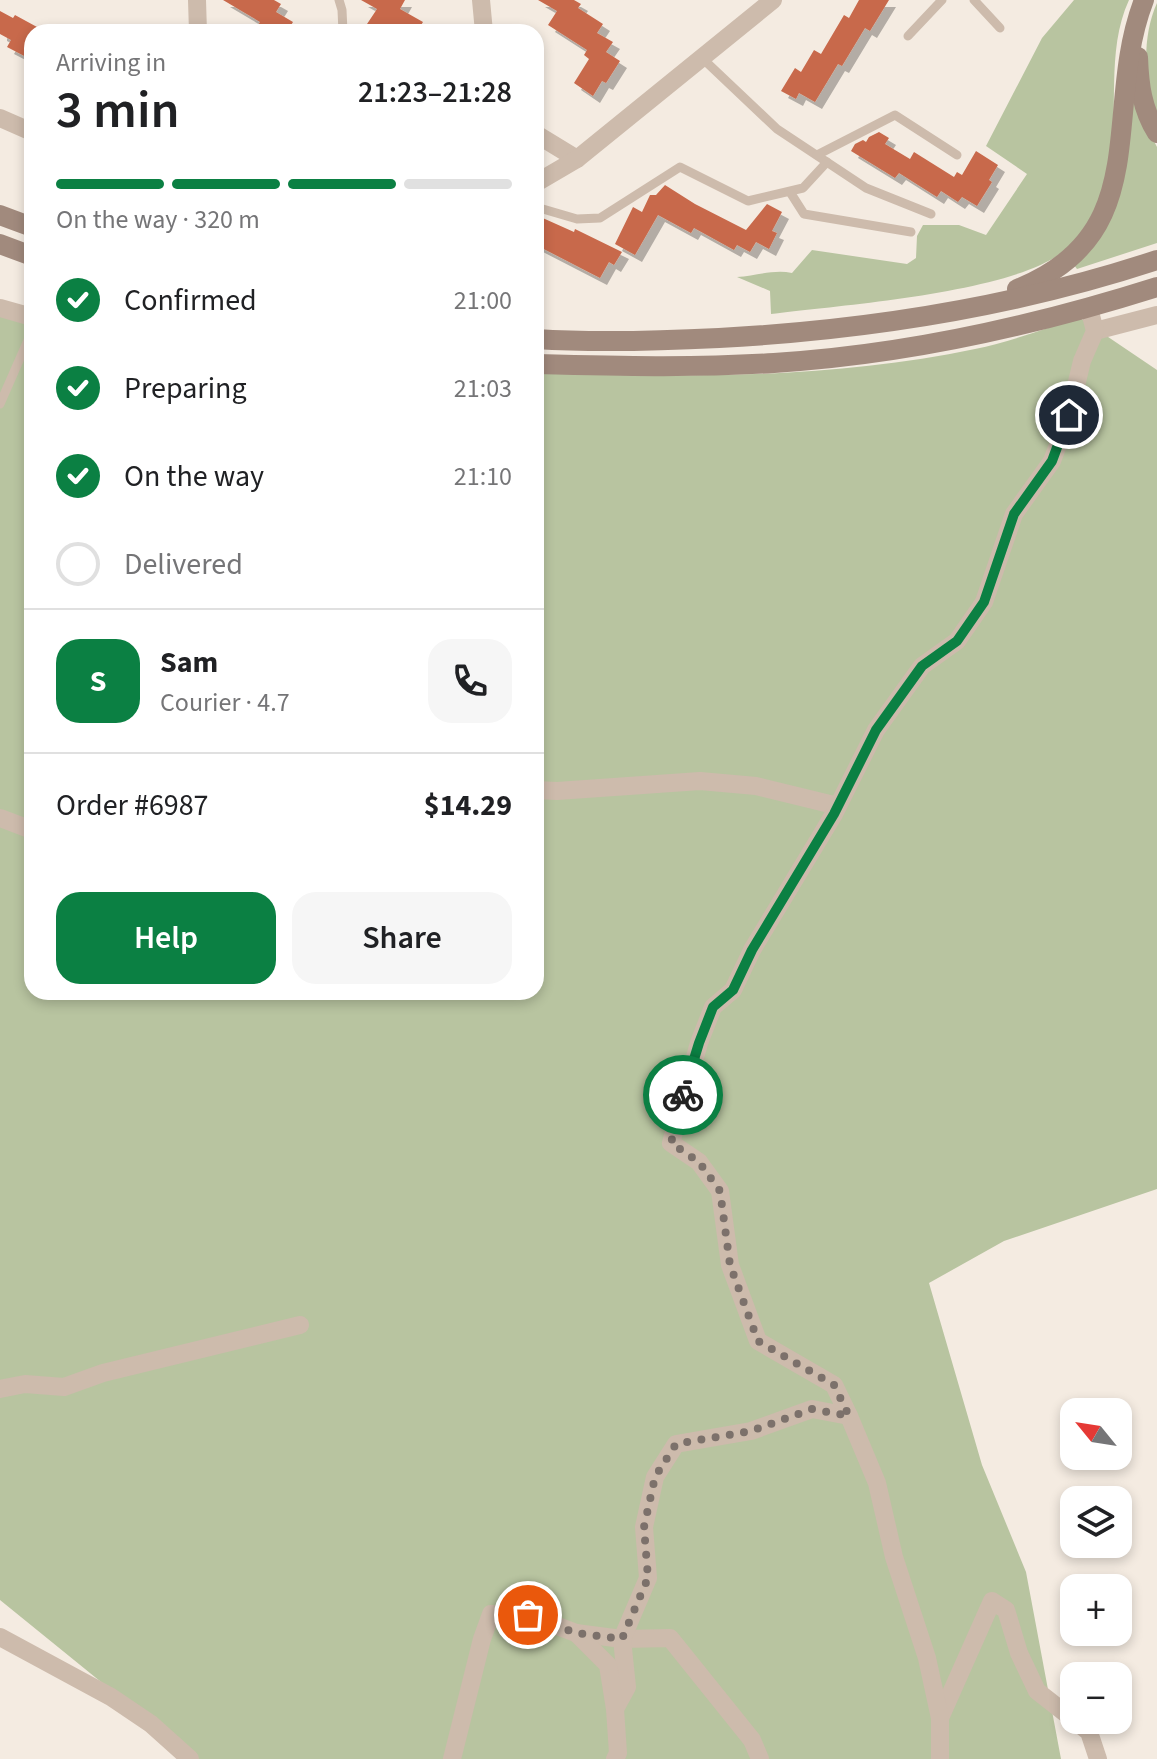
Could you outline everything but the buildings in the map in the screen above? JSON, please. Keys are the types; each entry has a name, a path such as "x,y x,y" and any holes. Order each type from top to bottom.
{"main road":[{"path":"1140,8 1141,96 1157,133"},
{"path":"957,312 1059,269 1091,237 1116,184 1126,75 1140,8"},
{"path":"0,215 24,224"},
{"path":"0,244 24,253"},
{"path":"544,339 663,341 776,335 875,325 957,312 1109,276 1157,260"},
{"path":"544,364 658,367 776,363 925,343 1089,308 1157,287"}],"street":[{"path":"197,0 198,24"},
{"path":"481,0 483,24"},
{"path":"544,178 577,159 773,0"},
{"path":"0,118 24,128"},
{"path":"544,139 577,159"},
{"path":"0,308 24,315"},
{"path":"940,1759 940,1718 927,1658 894,1557 877,1483 849,1416 834,1385 758,1341 730,1265 720,1191 699,1162 671,1143 699,1043 713,1007 733,990 752,950 838,806 876,730 922,666 957,641 984,602 1014,514 1052,461 1069,415 1082,361 1095,331 1089,308"},
{"path":"1095,331 1157,315"},
{"path":"544,790 700,781 756,786 838,806"},
{"path":"0,818 24,827"},
{"path":"0,1389 25,1384 64,1387 103,1373 300,1325"},
{"path":"615,1709 627,1687 622,1639 648,1578 644,1527 655,1477 676,1444 751,1431 812,1409 849,1416"},
{"path":"940,1718 992,1601 1006,1610 1019,1653 1037,1691 1060,1709"},
{"path":"452,1759 491,1614 528,1615 576,1633 622,1639 670,1638 752,1740 760,1759"},
{"path":"576,1633 608,1665 615,1709 618,1753 615,1759"},
{"path":"0,1637 111,1697 151,1724 190,1759"},
{"path":"1090,1734 1098,1759"}],"lane":[{"path":"339,0 343,24"},
{"path":"908,36 942,0"},
{"path":"974,0 1000,28"},
{"path":"702,58 777,129 866,188 931,214"},
{"path":"817,155 895,115 957,155"},
{"path":"544,209 577,219 600,218 680,167 748,201 803,188 827,162"},
{"path":"790,192 804,214 911,232"},
{"path":"0,404 24,349"}],"green space":[{"path":"1074,0 1129,0 1117,41 1109,169 1094,212 1074,242 1042,264 970,287 771,314 770,291 737,277 772,272 792,273 812,250 907,264 916,258 917,236 923,225 959,225 986,235 1027,174 986,146 1042,38"},
{"path":"1157,3 1157,116 1149,89 1146,59 1149,30"},
{"path":"1131,97 1157,147 1157,243 1077,269 1074,265 1089,250"},
{"path":"0,311 24,316 24,1000 544,1000 544,370 701,375 866,366 988,346 1080,318 1157,370 1157,1189 1004,1241 929,1283 982,1465 1026,1572 1061,1759 196,1759 0,1600"}],"way so far":[{"path":"528,1615 576,1633 622,1639 648,1578 644,1527 655,1477 676,1444 751,1431 812,1409 849,1416 834,1385 758,1341 730,1265 720,1191 699,1162 671,1143 683,1095"}],"route":[{"path":"683,1095 713,1007 733,990 752,950 834,814 876,730 922,666 957,641 984,602 1014,514 1052,461 1069,415"}]}
